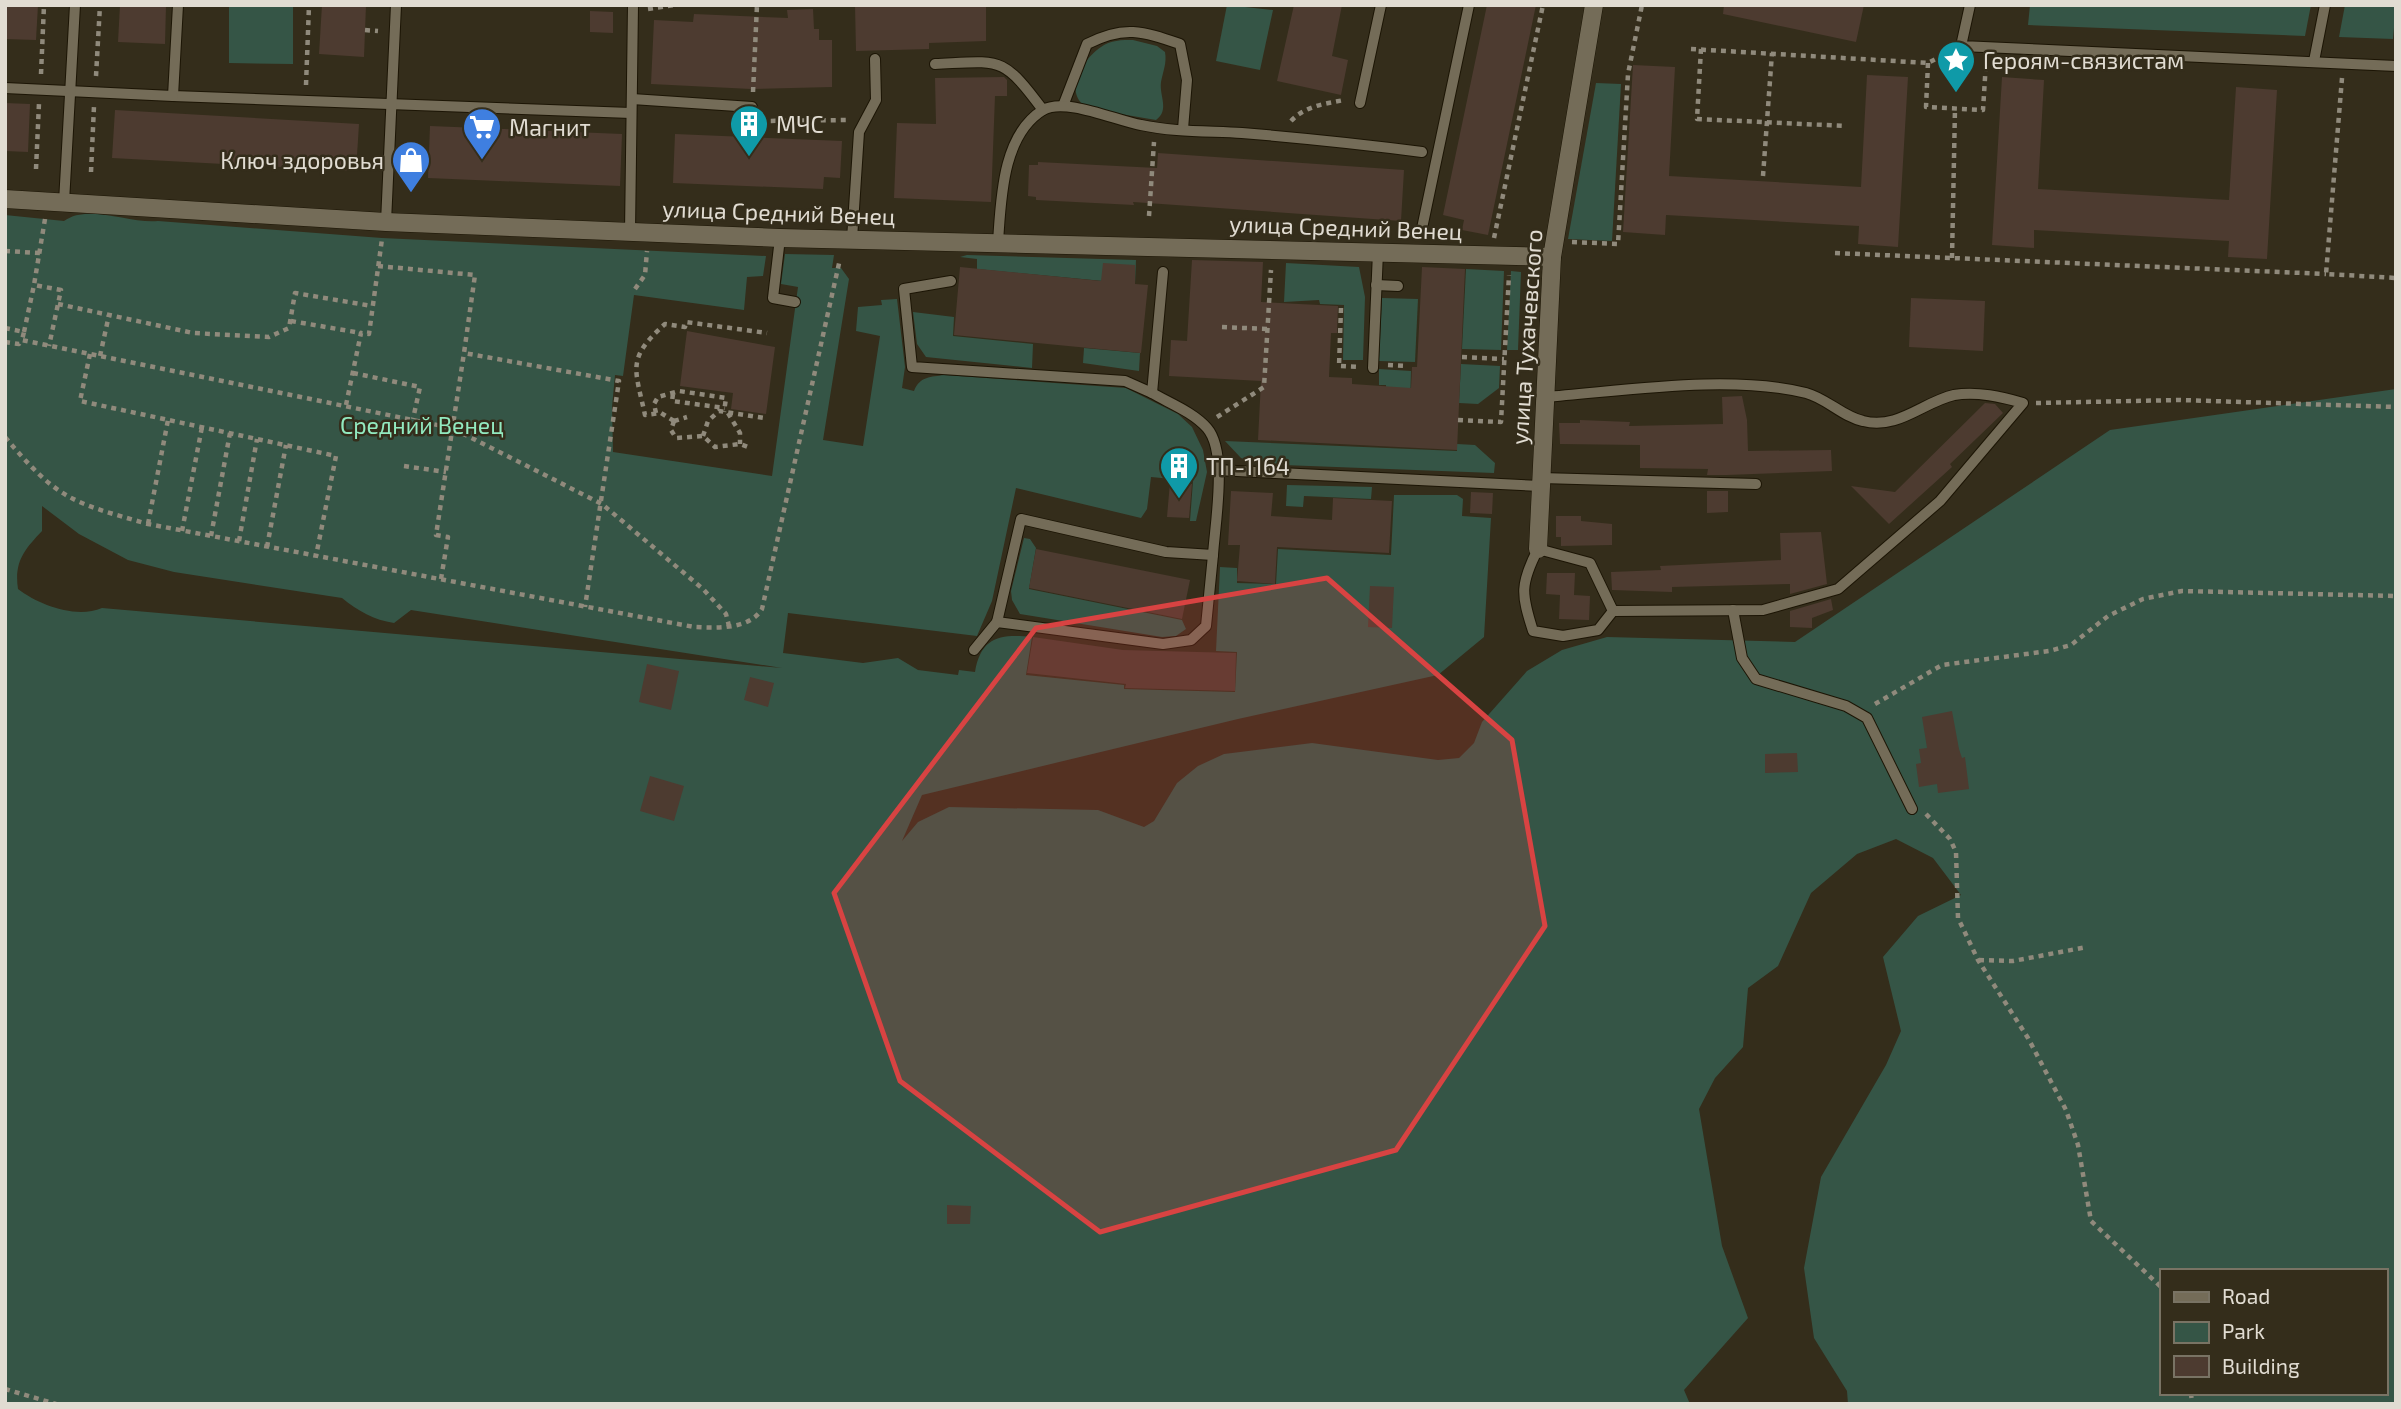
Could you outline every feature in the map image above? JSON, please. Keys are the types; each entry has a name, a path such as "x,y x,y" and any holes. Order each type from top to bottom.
{"street":[{"name":"улица Тухачевского","path":"1538,549 1553,249 1594,5"},
{"name":"улица Средний Венец","path":"5,199 384,230 638,232 1510,256 1553,249"}],"lane":[{"path":"56,202 70,91 75,5"},
{"path":"173,96 178,5"},
{"path":"384,230 396,5"},
{"path":"1361,99 1381,5"},
{"path":"1421,233 1469,5"},
{"path":"1970,5 1961,46 2396,66"},
{"path":"2314,61 2325,5"},
{"path":"633,8 631,113 638,232"},
{"path":"1063,106 1087,44 1111,32 1144,31 1180,44 1187,80 1183,129"},
{"path":"848,239 859,132 876,100 875,59"},
{"path":"935,64 995,62 1018,77 1043,110"},
{"path":"5,88 631,113"},
{"path":"632,99 752,107"},
{"path":"998,242 1004,184 1014,149 1028,124 1043,110 1063,106 1155,127 1278,136 1422,152"},
{"path":"780,238 773,298 795,302"},
{"path":"1373,368 1378,252"},
{"path":"1152,393 1163,272"},
{"path":"951,281 904,289 912,367 1125,380 1204,425 1214,439 1217,470 1206,626 1191,640 1163,644 997,622"},
{"path":"1377,285 1398,286"},
{"path":"1545,397 1690,386 1757,386 1808,393 1864,422 1900,420 1954,396 1998,396 2023,403 1940,501 1838,589 1763,610 1613,611"},
{"path":"1217,470 1540,482 1756,484"},
{"path":"974,650 997,622 1021,519 1166,552 1213,555"},
{"path":"1538,549 1590,563 1613,611 1598,630 1563,636 1533,631 1522,599 1524,576 1538,549"},
{"path":"1733,610 1741,658 1756,679 1846,706 1867,718 1912,809"}],"path":[{"path":"306,101 309,5"},
{"path":"633,8 675,5"},
{"path":"757,5 752,107 765,121 866,119"},
{"path":"1458,420 1501,422 1510,240 1494,238 1542,5"},
{"path":"1553,249 1618,244 1628,74 1642,5"},
{"path":"1691,49 1928,63 1961,46"},
{"path":"1928,63 1926,107 1983,110 1987,47"},
{"path":"1701,49 1697,118 1846,126"},
{"path":"1763,176 1772,53"},
{"path":"2326,274 2343,63"},
{"path":"1278,136 1298,113 1314,106 1361,99"},
{"path":"1952,258 1955,108"},
{"path":"1149,216 1155,127"},
{"path":"5,342 19,344 22,340 40,253 56,202"},
{"path":"291,321 369,334 384,230"},
{"path":"635,289 645,275 638,232"},
{"path":"5,437 39,477 60,494 82,505 148,524 694,627 729,626 750,621 762,609 848,239"},
{"path":"5,251 40,253"},
{"path":"1835,253 2396,278"},
{"path":"378,266 475,275 436,535 448,537 441,579"},
{"path":"1204,425 1264,387 1271,267"},
{"path":"34,285 61,290 49,346"},
{"path":"58,304 193,333 269,337 289,328 295,293 372,306"},
{"path":"1341,308 1339,366 1373,368"},
{"path":"100,356 108,315"},
{"path":"674,421 666,414 645,415 636,362 642,345 665,324 685,327 686,321 767,333"},
{"path":"1222,327 1267,329"},
{"path":"5,328 24,332"},
{"path":"346,405 361,333"},
{"path":"22,340 452,428 602,504 703,589 726,614 729,626"},
{"path":"464,353 619,382 585,607"},
{"path":"90,354 80,401 336,456 316,556"},
{"path":"1462,357 1504,359"},
{"path":"353,373 420,387 413,419"},
{"path":"656,413 654,404 658,397 679,391 726,398 725,411 740,433 740,444"},
{"path":"673,394 672,401 765,418"},
{"path":"2023,403 2180,400 2396,407"},
{"path":"703,436 711,416 725,411"},
{"path":"674,421 687,417"},
{"path":"148,524 169,420"},
{"path":"674,421 671,430 676,438 703,436 715,447 740,444 748,447"},
{"path":"182,531 202,427"},
{"path":"211,536 230,433"},
{"path":"239,541 257,439"},
{"path":"267,547 286,445"},
{"path":"404,467 446,472"},
{"path":"1860,713 1942,665 2049,651 2071,645 2108,617 2143,598 2182,591 2396,596"},
{"path":"1912,809 1926,814 1939,827 1956,852 1958,918 1978,960 2028,1038 2066,1110 2078,1145 2091,1221 2160,1286"},
{"path":"1978,960 2014,961 2087,947"},
{"path":"5,1389 56,1404"}],"highlighted area":[{"path":"1327,578 1512,740 1545,926 1396,1150 1100,1232 900,1081 834,893 1036,628"}],"green space":[{"path":"229,5 293,5 293,64 229,63"},
{"path":"1227,5 1273,10 1260,70 1216,61"},
{"path":"2030,5 2311,5 2305,36 2028,25"},
{"path":"2345,5 2396,5 2393,39 2339,37"},
{"path":"1133,40 1157,46 1165,52 1161,82 1163,107 1156,120 1091,109 1077,96 1077,78 1094,53 1108,43"},
{"path":"1596,83 1621,84 1612,241 1568,239"},
{"name":"Средний Венец","path":"97,214 147,221 382,238 766,256 763,276 747,277 744,310 634,295 623,376 615,375 612,407 613,452 772,476 798,287 781,284 785,254 834,255 832,268 841,268 849,279 823,440 863,446 880,336 856,331 858,307 882,305 881,300 897,299 905,367 902,388 914,391 923,380 944,375 1126,388 1178,414 1192,427 1203,450 1207,472 1196,521 1190,521 1193,481 1151,477 1147,509 1141,518 1016,488 992,601 977,636 788,613 783,653 863,663 898,658 918,670 958,675 959,670 975,672 982,651 994,640 1010,636 1032,637 1026,675 1124,685 1124,689 1235,692 1237,652 1216,651 1220,567 1237,568 1237,583 1276,584 1278,549 1391,555 1394,495 1457,495 1463,499 1462,516 1491,518 1484,637 1438,675 1238,719 922,795 902,841 918,822 949,807 1098,810 1144,827 1154,821 1177,783 1198,766 1224,754 1312,743 1438,760 1459,758 1474,743 1482,722 1527,671 1562,650 1607,637 1795,642 2110,430 2396,389 2396,1404 1848,1404 1847,1391 1814,1338 1804,1268 1821,1177 1886,1065 1901,1031 1883,957 1918,916 1961,895 1933,858 1896,839 1857,854 1811,893 1778,966 1748,988 1743,1047 1715,1078 1699,1109 1722,1246 1748,1318 1684,1390 1690,1404 5,1404 5,215 64,221 74,216","holes":["42,506 79,534 128,560 174,572 342,598 366,614 387,622 394,623 411,610 782,668 102,608 70,611 47,605 18,589 19,564 30,544 42,531"]},
{"path":"967,255 1136,260 1135,284 977,269 977,259 960,257"},
{"path":"1286,263 1359,267 1365,297 1363,360 1343,360 1344,305 1320,304 1319,300 1284,302"},
{"path":"1466,269 1504,271 1501,350 1462,349"},
{"path":"1511,271 1521,272 1518,350 1507,350"},
{"path":"1382,298 1418,299 1415,362 1379,361"},
{"path":"913,312 954,317 953,336 1033,344 1032,368 926,357 917,344"},
{"path":"1084,348 1140,353 1139,371 1083,363"},
{"path":"1461,364 1500,366 1499,388 1478,404 1459,403"},
{"path":"1379,369 1411,371 1410,406 1385,405 1386,385 1379,385"},
{"path":"1225,441 1457,451 1457,444 1475,445 1495,463 1494,473 1255,464 1241,458"},
{"path":"1287,485 1372,487 1371,499 1304,496 1303,507 1286,506"},
{"path":"1024,538 1030,539 1036,548 1029,589 1182,620 1186,629 1176,636 1162,637 1020,614 1012,600 1011,591"}],"building":[{"path":"5,5 38,5 36,40 5,39"},
{"path":"120,5 166,5 165,44 118,42"},
{"path":"322,5 366,5 364,57 319,54"},
{"path":"855,5 986,5 986,41 929,43 929,49 856,51"},
{"path":"1294,5 1342,5 1332,56 1348,60 1341,95 1277,81"},
{"path":"1487,5 1536,5 1488,235 1462,230 1464,220 1443,215"},
{"path":"1724,5 1864,5 1856,42 1723,14"},
{"path":"813,9 814,29 819,29 819,40 832,40 832,87 751,89 651,84 654,20 693,22 694,14 788,18 787,10"},
{"path":"590,11 613,12 613,33 590,32"},
{"path":"1633,65 1675,67 1669,176 1861,187 1867,75 1908,77 1898,247 1858,244 1859,226 1666,215 1665,235 1623,232"},
{"path":"1004,77 1007,80 1007,96 995,96 991,202 894,198 897,123 936,124 935,78"},
{"path":"2002,77 2044,80 2038,189 2229,200 2236,87 2277,90 2267,259 2228,257 2229,241 2034,230 2034,248 1992,245"},
{"path":"5,103 30,104 28,152 5,151"},
{"path":"115,110 359,124 356,171 112,158"},
{"path":"430,126 622,134 620,186 428,178"},
{"name":"МЧС","path":"675,134 842,141 840,178 824,177 823,189 673,183"},
{"path":"1158,153 1404,170 1401,221 1133,202 1134,205 1036,200 1036,197 1028,196 1029,165 1038,165 1038,162 1157,168"},
{"path":"1192,260 1263,262 1261,302 1338,306 1337,333 1331,333 1329,377 1352,378 1352,384 1411,388 1412,367 1417,367 1422,267 1465,269 1457,450 1258,440 1261,381 1169,376 1171,340 1187,341"},
{"path":"1103,263 1135,265 1135,284 1148,285 1141,353 954,335 960,267 1101,281"},
{"path":"1911,298 1985,301 1983,351 1909,347"},
{"path":"687,331 775,347 766,414 731,409 733,393 680,386"},
{"path":"1742,396 1747,420 1748,451 1831,450 1832,471 1707,475 1708,469 1640,468 1640,445 1560,444 1559,423 1580,423 1580,420 1630,422 1629,426 1723,424 1722,397"},
{"path":"1985,403 1995,404 2003,413 1950,464 1952,467 1889,524 1851,486 1895,492"},
{"name":"ТП-1164","path":"1170,482 1192,484 1189,518 1167,517"},
{"path":"1231,491 1273,493 1271,516 1332,520 1333,498 1392,501 1389,553 1277,547 1275,584 1237,581 1240,545 1228,545"},
{"path":"1707,491 1728,491 1728,512 1707,513"},
{"path":"1471,492 1493,493 1492,514 1470,513"},
{"path":"1556,516 1581,516 1581,521 1612,524 1612,545 1561,546 1561,537 1556,537"},
{"path":"1821,532 1827,584 1790,594 1790,584 1672,587 1672,592 1612,590 1611,572 1661,570 1660,566 1781,560 1780,533"},
{"path":"1036,549 1190,580 1182,619 1029,588"},
{"path":"1547,573 1575,573 1574,595 1590,596 1589,620 1559,619 1560,595 1546,594"},
{"path":"1370,586 1394,587 1392,628 1368,627"},
{"path":"1831,599 1833,610 1812,618 1812,628 1790,627 1790,611"},
{"path":"1033,637 1123,650 1236,653 1235,691 1125,688 1126,684 1027,673"},
{"path":"647,664 679,671 671,710 639,702"},
{"path":"750,677 774,683 768,707 744,700"},
{"path":"1952,711 1959,749 1962,758 1965,757 1969,789 1938,793 1937,784 1919,787 1916,764 1921,763 1919,749 1927,748 1922,717"},
{"path":"1797,753 1798,772 1765,773 1765,754"},
{"path":"650,776 684,786 674,821 640,811"},
{"path":"947,1205 971,1206 970,1224 947,1224"}],"place":[{"name":"Героям-связистам","path":"1956,94"},
{"name":"МЧС","path":"749,158"},
{"name":"Магнит","path":"482,161"},
{"name":"Ключ здоровья","path":"411,194"},
{"name":"ТП-1164","path":"1179,500"}]}
